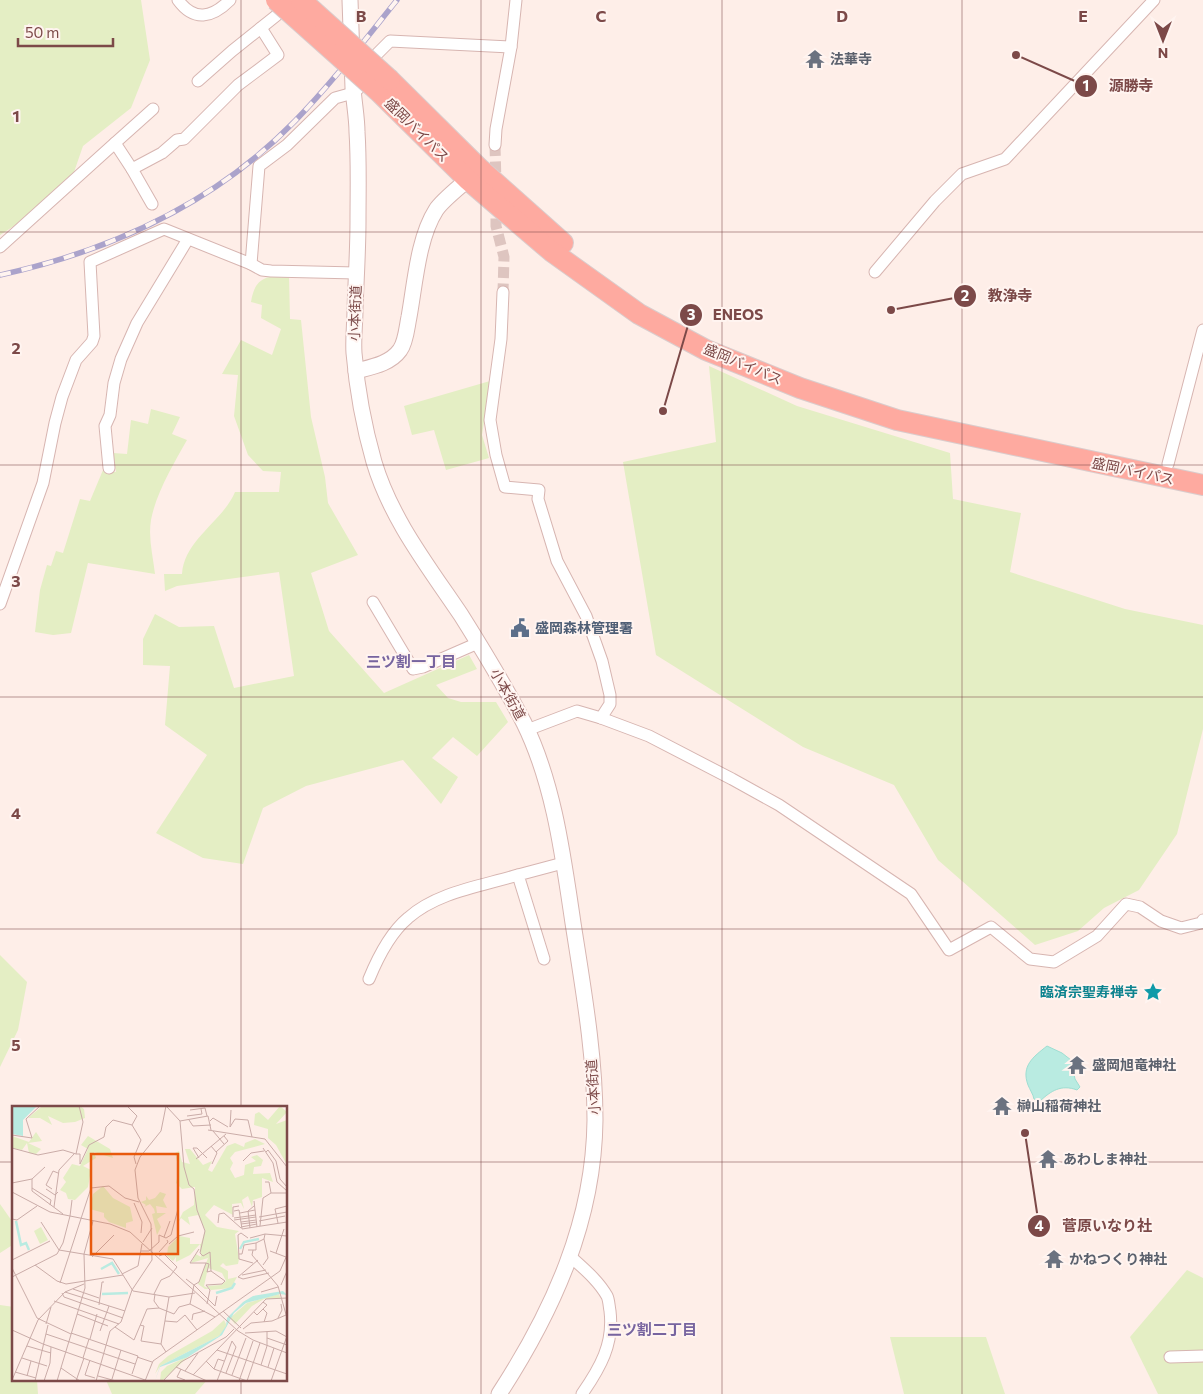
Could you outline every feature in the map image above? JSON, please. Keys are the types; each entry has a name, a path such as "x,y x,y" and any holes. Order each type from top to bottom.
{"highway":[{"name":"盛岡バイパス","path":"301,0 384,86 551,251 639,314 706,350 754,370 897,420 1203,485"},
{"name":"盛岡バイパス","path":"277,5 384,86"},
{"name":"盛岡バイパス","path":"474,175 610,279 680,322 747,355 818,383 907,409 1203,471"}],"street":[{"path":"178,0 184,8 201,16 216,11 230,0"},
{"name":"小本街道","path":"350,0 353,92 358,134 358,224 354,350 364,420 374,463 390,505 418,552 497,673 527,730 546,779 563,863 581,978 594,1090 595,1124 592,1165 584,1208 570,1256 552,1303 525,1354 499,1394"},
{"path":"495,145 496,128 512,47 516,0"},
{"path":"875,272 962,174 1005,159 1151,2"},
{"path":"198,81 261,28 277,5"},
{"path":"132,169 162,154 177,140 184,139 238,84 278,55 261,28"},
{"path":"251,264 260,166 287,145 335,98 353,92 364,82 374,57 390,41 512,47"},
{"path":"0,247 153,109"},
{"path":"116,143 152,204"},
{"path":"356,371 376,366 389,360 401,349 427,231 437,209 474,175"},
{"path":"0,604 43,483 54,423 62,397 76,360 92,342 94,336 90,262 164,228 262,270 356,273"},
{"path":"109,468 105,426 110,415 114,383 121,359 138,323 188,239"},
{"path":"503,292 501,339 490,420 496,455 505,487 539,490 538,499 556,561 595,636 608,684 610,704 601,718"},
{"path":"1168,464 1203,330"},
{"path":"373,602 413,669 423,667 478,643"},
{"path":"527,730 577,711 648,736 732,779 778,805 911,894 949,950 991,928 1030,959 1054,962 1097,936 1126,904 1140,907 1161,921 1181,928 1201,923 1203,920"},
{"path":"369,979 378,957 397,930 408,918 429,904 456,893 563,863"},
{"path":"518,875 544,959"},
{"path":"570,1256 593,1277 608,1298 611,1320 608,1344 599,1369 582,1394"},
{"path":"1170,1357 1203,1356"}],"green space":[{"path":"0,0 141,0 150,60 131,108 83,146 73,175 17,224 0,235"},
{"path":"289,275 290,319 301,320 311,417 325,477 328,503 358,555 311,573 329,631 384,693 469,655 477,669 436,685 448,698 461,702 496,702 508,722 477,756 453,737 432,758 458,777 441,804 403,760 306,786 263,808 243,864 203,858 156,833 207,755 165,725 170,666 143,665 143,639 155,614 179,627 214,626 234,688 294,676 279,572 177,586 165,591 164,574 182,574 184,562 189,551 222,512 235,492 279,492 281,472 263,471 248,455 234,416 238,375 222,374 241,340 272,355 281,329 261,318 262,305 251,302 255,287 263,280 268,277"},
{"path":"709,366 797,406 950,453 953,499 1021,513 1010,572 1125,609 1203,625 1203,729 1177,834 1139,890 1104,908 1078,931 1035,945 938,860 894,785 803,747 656,655 623,462 716,442"},
{"path":"490,381 482,435 489,458 446,470 434,430 412,435 404,406"},
{"path":"151,409 180,417 172,434 187,440 171,468 153,510 150,540 155,574 88,563 71,633 53,635 35,632 40,590 47,565 51,566 56,551 63,553 80,499 90,501 103,470 116,472 113,453 127,454 131,420 148,424"},
{"path":"0,955 27,982 18,1030 0,1067"},
{"path":"0,1204 12,1221 12,1245 0,1253"},
{"path":"1187,1270 1203,1278 1203,1394 1158,1394 1130,1337"},
{"path":"0,1305 12,1307 12,1382 37,1382 38,1394 0,1394"},
{"path":"890,1337 986,1337 1005,1394 904,1394"},
{"path":"107,1382 205,1382 195,1394 112,1394"}],"water":[{"path":"1047,1046 1062,1053 1071,1060 1075,1079 1080,1087 1077,1090 1061,1088 1048,1094 1040,1101 1034,1099 1028,1085 1026,1072 1033,1058"}],"tunnel":[{"path":"495,145 496,184"},
{"path":"496,202 496,226 504,257 503,292"}],"railway":[{"path":"0,275 41,265 121,237 159,220 231,176 264,150 309,107 348,62 397,0"}],"place":[{"name":"源勝寺","path":"1016,55"},
{"name":"法華寺","path":"815,59"},
{"name":"教浄寺","path":"891,310"},
{"name":"ENEOS","path":"663,411"},
{"name":"盛岡森林管理署","path":"520,628"},
{"name":"臨済宗聖寿禅寺","path":"1153,992"},
{"name":"盛岡旭竜神社","path":"1077,1065"},
{"name":"榊山稲荷神社","path":"1002,1106"},
{"name":"菅原いなり社","path":"1025,1133"},
{"name":"あわしま神社","path":"1048,1159"},
{"name":"かねつくり神社","path":"1054,1259"}],"district":[{"name":"三ツ割一丁目","path":"411,662"},
{"name":"三ツ割二丁目","path":"652,1330"}]}
